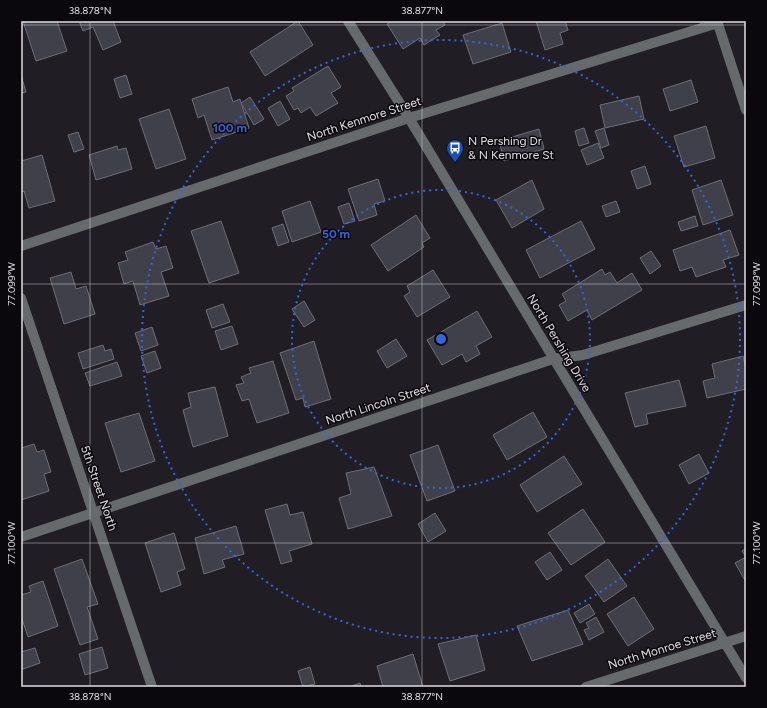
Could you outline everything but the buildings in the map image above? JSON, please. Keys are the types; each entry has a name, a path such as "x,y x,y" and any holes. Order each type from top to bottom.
{"street":[{"name":"North Pershing Drive","path":"348,21 409,118 746,678"},
{"name":"North Kenmore Street","path":"21,246 409,118 717,22"},
{"path":"717,22 746,110"},
{"name":"5th Street North","path":"21,298 152,687"},
{"name":"North Lincoln Street","path":"21,537 553,359 583,355 746,305"},
{"name":"North Monroe Street","path":"586,687 746,636"}],"place":[{"name":"N Pershing Dr & N Kenmore St","path":"455,163"}]}
